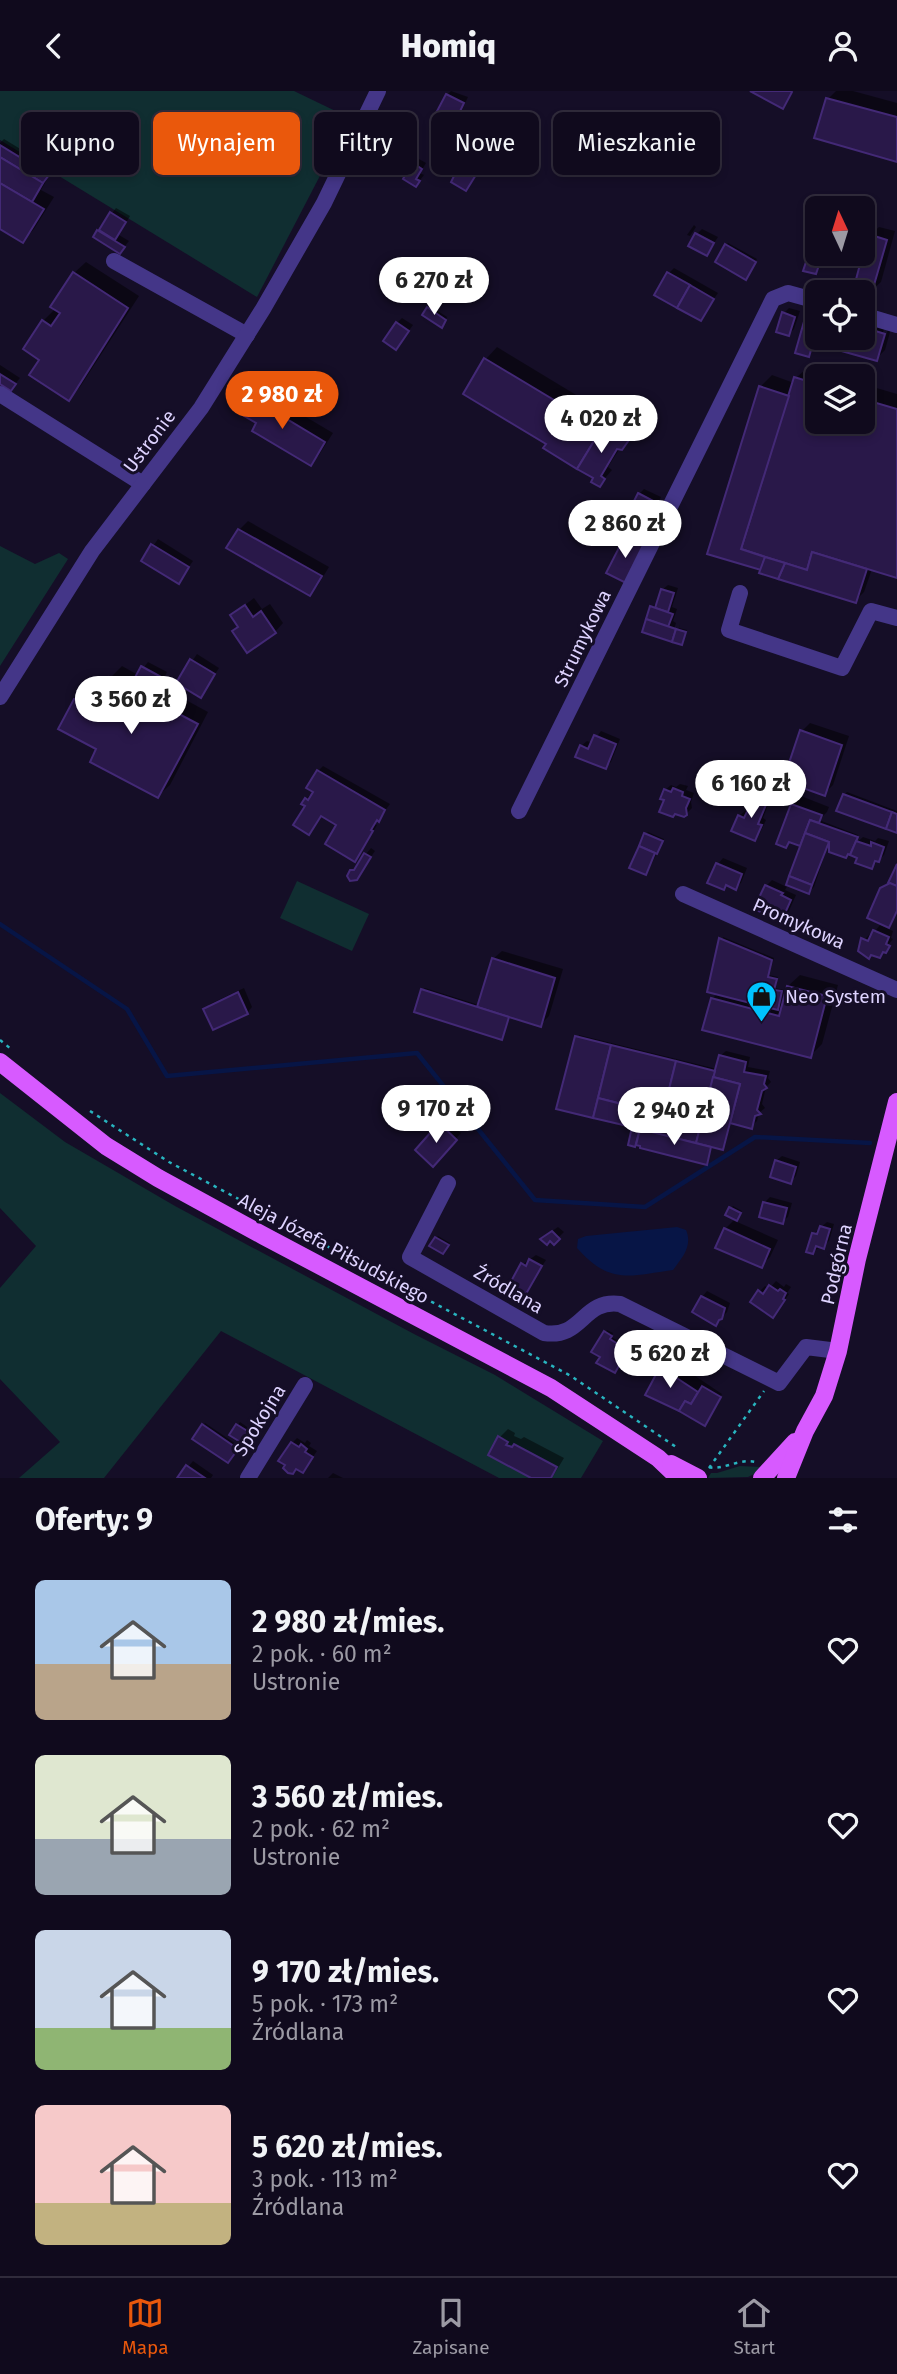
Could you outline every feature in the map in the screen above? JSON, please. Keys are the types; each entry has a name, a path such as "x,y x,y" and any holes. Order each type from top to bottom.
{"main road":[{"name":"Aleja Józefa Piłsudskiego","path":"0,1062 106,1146 158,1178 527,1374 658,1458 698,1478"},
{"name":"Podgórna","path":"774,1474 805,1431 824,1396 838,1351 857,1259 897,1102"},
{"name":"Aleja Józefa Piłsudskiego","path":"658,1458 679,1478"}],"street":[{"name":"Ustronie","path":"0,697 92,551 201,408 247,335 324,203 378,91"},
{"path":"114,261 247,335"},
{"name":"Strumykowa","path":"519,811 773,299 788,293 805,298"},
{"path":"875,319 897,325"},
{"path":"0,394 143,484"},
{"path":"740,593 729,630 842,668 871,611 897,618"},
{"name":"Promykowa","path":"683,894 897,990"},
{"name":"Źródlana","path":"448,1183 411,1257 544,1333 562,1333 572,1329 595,1307 608,1302 620,1304 772,1379"},
{"path":"772,1379 779,1383 806,1347 838,1351"},
{"name":"Spokojna","path":"248,1478 305,1385"}],"path":[{"path":"0,1040 17,1053"},
{"path":"85,1108 170,1162 571,1376 688,1455"},
{"path":"772,1379 709,1467 716,1469 733,1462 749,1460 774,1474"}],"green space":[{"path":"0,91 294,91 338,112 314,112 314,175 320,175 257,297 57,175 139,175 139,112 21,112 21,153 0,140"},
{"path":"0,546 35,564 59,553 68,559 0,666"},
{"path":"297,881 369,914 352,951 280,918"},
{"path":"0,1093 65,1142 175,1206 495,1375 603,1441 581,1478 499,1478 221,1331 104,1478 19,1478 60,1442 0,1379 0,1288 36,1246 0,1208"},
{"path":"740,1466 761,1467 763,1470 748,1477 708,1478 711,1473"}],"shaded area":[{"path":"677,1227 686,1230 688,1241 673,1270 632,1275 610,1273 589,1260 577,1248 578,1239 586,1236"}],"building":[{"path":"750,91 791,91 792,92 783,109"},
{"path":"446,94 464,103 460,112 437,112"},
{"path":"826,98 897,117 897,162 814,138"},
{"path":"0,145 21,158 21,170 0,157"},
{"path":"0,157 21,170 21,175 30,175 43,183 32,202 0,183"},
{"path":"417,166 422,169 416,179 420,181 416,187 403,179 405,175 417,175"},
{"path":"30,175 49,175 43,183"},
{"path":"454,175 476,175 466,191 451,182"},
{"path":"0,183 44,209 23,243 0,229"},
{"path":"110,212 126,222 115,240 99,230"},
{"path":"97,230 125,247 120,254 93,237"},
{"path":"695,233 714,243 707,256 688,246"},
{"path":"875,236 887,240 875,282 856,280 860,266 875,266"},
{"path":"725,244 756,262 746,280 715,262"},
{"path":"805,265 819,266 816,274 803,271"},
{"path":"73,272 128,308 69,401 29,375 39,360 23,349 42,320 51,326 60,313 50,307"},
{"path":"667,272 690,285 677,308 654,295"},
{"path":"690,285 714,299 701,321 677,308"},
{"path":"427,307 446,320 442,328 422,315"},
{"path":"782,312 795,317 789,336 776,332"},
{"path":"805,318 805,350 811,350 809,357 795,353"},
{"path":"396,322 409,331 396,350 383,341"},
{"path":"875,331 885,334 877,361 838,350 875,350"},
{"path":"484,358 589,421 600,431 577,469 543,448 546,444 463,394"},
{"path":"0,374 16,384 11,391 0,384"},
{"path":"794,377 805,380 805,434 875,434 875,403 897,409 897,578 812,552 807,570 741,549"},
{"path":"759,386 789,396 741,549 765,557 761,570 707,554"},
{"path":"247,395 325,442 311,466 252,431 256,423 237,412"},
{"path":"602,428 618,438 620,434 629,440 622,450 617,449 601,476 605,479 600,487 591,482 593,478 577,469"},
{"path":"638,493 657,503 637,542 618,533"},
{"path":"238,529 322,576 310,596 226,548"},
{"path":"625,536 644,546 626,583 606,573"},
{"path":"151,544 189,567 179,584 141,561"},
{"path":"812,552 867,569 856,603 778,579 785,563 807,570"},
{"path":"765,557 785,563 778,579 759,573"},
{"path":"661,589 674,593 668,612 655,608"},
{"path":"245,605 253,617 261,611 276,633 247,653 232,631 238,627 230,615"},
{"path":"650,606 673,614 668,627 646,619"},
{"path":"646,619 676,629 672,642 642,632"},
{"path":"676,629 686,632 682,645 672,642"},
{"path":"190,659 215,674 201,698 176,683"},
{"path":"141,666 163,678 154,695 132,683"},
{"path":"109,677 198,724 158,798 90,762 96,749 58,729 74,699 92,709"},
{"path":"800,730 842,745 825,796 783,781"},
{"path":"594,735 616,744 606,769 575,757 580,745 588,749"},
{"path":"317,770 385,810 371,830 373,831 355,862 325,844 336,825 321,816 309,835 293,825 305,806 301,804 305,798 308,800 313,792 306,788"},
{"path":"673,788 690,799 686,808 687,815 684,817 675,814 673,817 659,812 664,800 660,799 664,789 671,792"},
{"path":"843,794 892,812 886,829 836,811"},
{"path":"755,795 768,800 758,824 762,825 755,841 731,831 738,815 744,818"},
{"path":"791,804 822,815 819,823 810,820 800,846 789,842 786,848 776,844"},
{"path":"892,812 897,814 897,833 886,829"},
{"path":"810,820 858,837 850,855 846,858 829,852 829,842 805,833"},
{"path":"644,833 663,841 657,854 639,846"},
{"path":"805,833 829,842 812,885 789,876"},
{"path":"856,841 871,846 871,842 884,847 879,862 875,861 872,869 855,863 857,858 850,855"},
{"path":"639,846 655,853 646,875 629,868"},
{"path":"364,853 371,857 357,880 350,881 347,876 350,870 354,870"},
{"path":"716,863 742,874 736,890 726,885 724,890 707,883"},
{"path":"897,864 897,886 888,883"},
{"path":"789,876 812,885 809,894 786,885"},
{"path":"890,883 897,886 897,911 889,928 867,918 880,888"},
{"path":"765,885 791,900 782,920 758,911 759,908 755,906"},
{"path":"873,930 889,937 886,944 890,946 880,958 871,955 869,959 858,951 861,938 868,941"},
{"path":"719,938 772,960 768,977 777,979 774,990 782,991 778,1010 707,992"},
{"path":"492,958 555,978 541,1027 477,1007"},
{"name":"Neo System","path":"787,986 827,996 811,1058 702,1030 711,998 779,1016"},
{"path":"421,989 509,1017 502,1040 414,1012"},
{"path":"238,992 248,1014 213,1030 203,1009"},
{"path":"575,1036 611,1045 593,1118 556,1109"},
{"path":"611,1045 676,1061 663,1114 598,1098"},
{"path":"719,1055 746,1062 744,1072 766,1076 764,1084 767,1088 762,1091 757,1110 761,1114 755,1116 752,1129 730,1123 740,1084 713,1077"},
{"path":"676,1061 715,1071 696,1143 658,1134"},
{"path":"713,1077 740,1084 723,1150 696,1143"},
{"path":"598,1098 637,1108 632,1127 593,1118"},
{"path":"637,1108 663,1114 658,1134 632,1127"},
{"path":"439,1123 457,1140 433,1167 415,1150"},
{"path":"632,1127 640,1129 635,1147 628,1145"},
{"path":"640,1129 711,1147 707,1165 640,1148 636,1145"},
{"path":"775,1160 796,1167 791,1184 770,1177"},
{"path":"763,1202 787,1208 783,1224 759,1217"},
{"path":"729,1207 741,1213 737,1221 725,1215"},
{"path":"820,1226 830,1229 824,1249 816,1246 813,1254 806,1252 812,1233 817,1234"},
{"path":"724,1228 770,1249 762,1268 715,1248"},
{"path":"552,1231 560,1239 554,1245 550,1241 547,1245 540,1239"},
{"path":"435,1237 449,1245 443,1254 429,1246"},
{"path":"529,1259 542,1266 526,1294 509,1285 521,1263 526,1266"},
{"path":"769,1285 786,1293 783,1299 785,1300 773,1318 750,1302 758,1290 763,1294"},
{"path":"701,1296 725,1308 722,1319 716,1326 692,1312"},
{"path":"604,1331 618,1344 620,1340 630,1346 615,1373 596,1363 600,1357 591,1352"},
{"path":"660,1367 698,1392 691,1404 685,1401 679,1411 645,1395"},
{"path":"702,1386 721,1397 705,1426 679,1411 685,1401 691,1404"},
{"path":"202,1424 238,1449 228,1463 192,1439"},
{"path":"236,1424 249,1432 242,1443 229,1435"},
{"path":"498,1436 508,1442 506,1445 512,1447 514,1444 557,1467 551,1478 531,1478 488,1455"},
{"path":"291,1442 299,1447 301,1444 307,1449 305,1452 313,1457 303,1473 296,1469 293,1474 288,1473 283,1468 285,1465 278,1461"},
{"path":"186,1465 205,1478 177,1478"}],"waterway":[{"path":"0,924 127,1009 167,1076 417,1053 535,1200 645,1207 755,1137 870,1143"}],"place":[{"name":"Neo System","path":"762,1023"}]}
